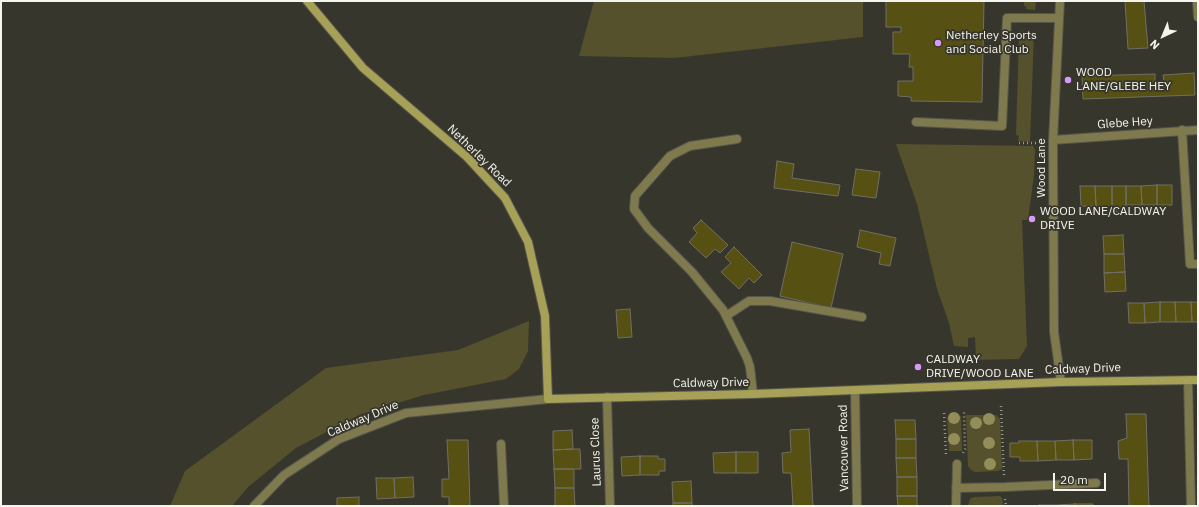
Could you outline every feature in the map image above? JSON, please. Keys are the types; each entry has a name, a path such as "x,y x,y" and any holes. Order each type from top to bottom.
{"main road":[{"name":"Netherley Road","path":"307,1 363,68 467,157 505,198 528,242 545,316 548,399"},
{"name":"Caldway Drive","path":"548,399 753,394 1061,382 1198,380"}],"street":[{"name":"Wood Lane","path":"1060,1 1054,140 1054,332 1061,382"},
{"path":"1197,1 1198,17"},
{"path":"916,122 1002,126 1007,18 1059,18"},
{"path":"1182,130 1190,264 1198,264"},
{"name":"Glebe Hey","path":"1054,140 1198,130"},
{"path":"737,139 690,146 670,156 634,196 634,209 648,228 692,272 723,310 748,358 753,394"},
{"path":"726,316 749,301 770,301 862,317"},
{"path":"1188,380 1191,506"},
{"name":"Vancouver Road","path":"855,390 857,506"},
{"name":"Laurus Close","path":"607,397 610,506"},
{"name":"Caldway Drive","path":"254,506 284,475 339,439 406,413 548,399"},
{"path":"502,444 504,506"},
{"path":"956,506 957,464"},
{"path":"956,488 1096,483"}],"path":[{"path":"1019,144 1039,144 1054,140"},
{"path":"1001,406 1006,506"},
{"path":"944,413 946,454 957,464 965,449 964,412"}],"shaded area":[{"path":"594,1 863,1 863,37 674,58 579,56"},
{"path":"1024,1 1036,1 1035,10 1026,9 1026,6 1024,6"},
{"path":"1023,30 1023,33 1030,31 1034,34 1030,142 1018,141 1019,136 1016,135 1019,35"},
{"path":"896,144 1033,146 1035,149 1034,175 1028,220 1022,220 1027,346 1019,359 976,360 975,337 968,338 968,347 954,346 949,323 937,289 917,204"},
{"path":"529,321 528,351 519,369 506,379 424,395 359,415 296,448 248,487 232,506 170,506 185,471 326,368 458,350"},
{"path":"966,415 996,415 1000,419 1002,469 998,471 975,472 968,466"},
{"path":"961,416 962,451 949,451 947,417"},
{"path":"1000,496 1002,498 1003,506 968,506 970,499 974,497"}],"building":[{"name":"Netherley Sports and Social Club","path":"886,1 984,1 982,102 911,101 911,97 898,96 898,81 913,81 913,67 909,67 910,54 893,54 893,32 901,32 901,27 886,27"},
{"path":"1125,1 1144,1 1148,48 1128,49"},
{"path":"1194,73 1195,95 1083,99 1082,76 1155,74 1155,82 1164,82 1163,75"},
{"path":"777,161 794,164 792,178 840,185 838,196 774,188"},
{"path":"856,169 880,172 876,198 852,195"},
{"path":"1157,185 1172,185 1172,205 1157,205"},
{"path":"1157,185 1157,205 1142,205 1141,186"},
{"path":"1080,186 1095,186 1096,206 1081,206"},
{"path":"1095,186 1112,186 1112,212 1102,212 1102,206 1096,206"},
{"path":"1112,186 1126,186 1126,205 1122,206 1122,212 1112,212"},
{"path":"1126,186 1141,186 1142,205 1126,205"},
{"path":"701,220 728,245 720,253 715,249 706,258 689,242 697,233 693,228"},
{"path":"860,230 896,238 890,266 879,264 881,253 857,247"},
{"path":"1123,235 1124,254 1104,254 1103,236"},
{"path":"792,242 843,254 831,308 780,296"},
{"path":"734,247 762,275 754,283 749,278 739,289 721,272 731,263 725,257"},
{"path":"1104,254 1124,254 1125,272 1104,273"},
{"path":"1125,272 1126,291 1105,292 1104,273"},
{"path":"1160,302 1160,322 1145,323 1144,303"},
{"path":"1160,302 1175,302 1176,322 1160,322"},
{"path":"1175,302 1191,302 1192,322 1176,322"},
{"path":"1191,302 1198,302 1198,322 1192,322"},
{"path":"1128,303 1144,303 1145,323 1129,323"},
{"path":"630,309 632,337 618,338 616,310"},
{"path":"1126,414 1146,414 1149,506 1129,506 1128,459 1119,459 1118,441 1127,438"},
{"path":"895,420 915,420 916,439 896,439"},
{"path":"809,429 813,506 793,506 791,473 783,473 782,453 791,452 790,430"},
{"path":"572,430 573,449 553,450 553,431"},
{"path":"896,439 916,439 916,458 896,458"},
{"path":"447,440 468,440 470,506 449,506 449,497 442,497 442,479 449,479"},
{"path":"1073,440 1092,440 1092,459 1074,460"},
{"path":"1073,440 1074,460 1056,460 1055,441"},
{"path":"1019,441 1037,441 1038,461 1020,461 1020,457 1010,457 1010,443 1019,443"},
{"path":"1037,441 1055,441 1056,460 1038,461"},
{"path":"580,449 581,469 554,469 553,450"},
{"path":"736,452 758,452 758,473 736,473"},
{"path":"736,452 736,473 714,473 713,453"},
{"path":"640,456 658,456 658,459 665,459 665,471 659,471 659,475 640,475"},
{"path":"640,456 640,475 622,476 621,457"},
{"path":"896,458 916,458 917,477 897,477"},
{"path":"554,469 574,469 574,488 555,488"},
{"path":"413,477 414,497 395,498 394,478"},
{"path":"897,477 917,477 917,496 897,496"},
{"path":"376,478 394,478 395,498 377,499"},
{"path":"691,481 692,503 673,503 672,482"},
{"path":"555,488 574,488 575,506 555,506"},
{"path":"897,496 917,496 917,506 898,506"},
{"path":"359,497 359,506 337,506 337,498"},
{"path":"673,503 692,503 692,506 673,506"},
{"path":"1075,504 1093,504 1093,506 1075,506"},
{"path":"1075,504 1075,506 1057,506 1057,505"},
{"path":"1057,505 1057,506 1039,506"}],"place":[{"name":"Netherley Sports and Social Club","path":"938,43"},
{"name":"WOOD LANE/GLEBE HEY","path":"1068,80"},
{"name":"WOOD LANE/CALDWAY DRIVE","path":"1032,219"},
{"name":"CALDWAY DRIVE/WOOD LANE","path":"918,367"}]}
